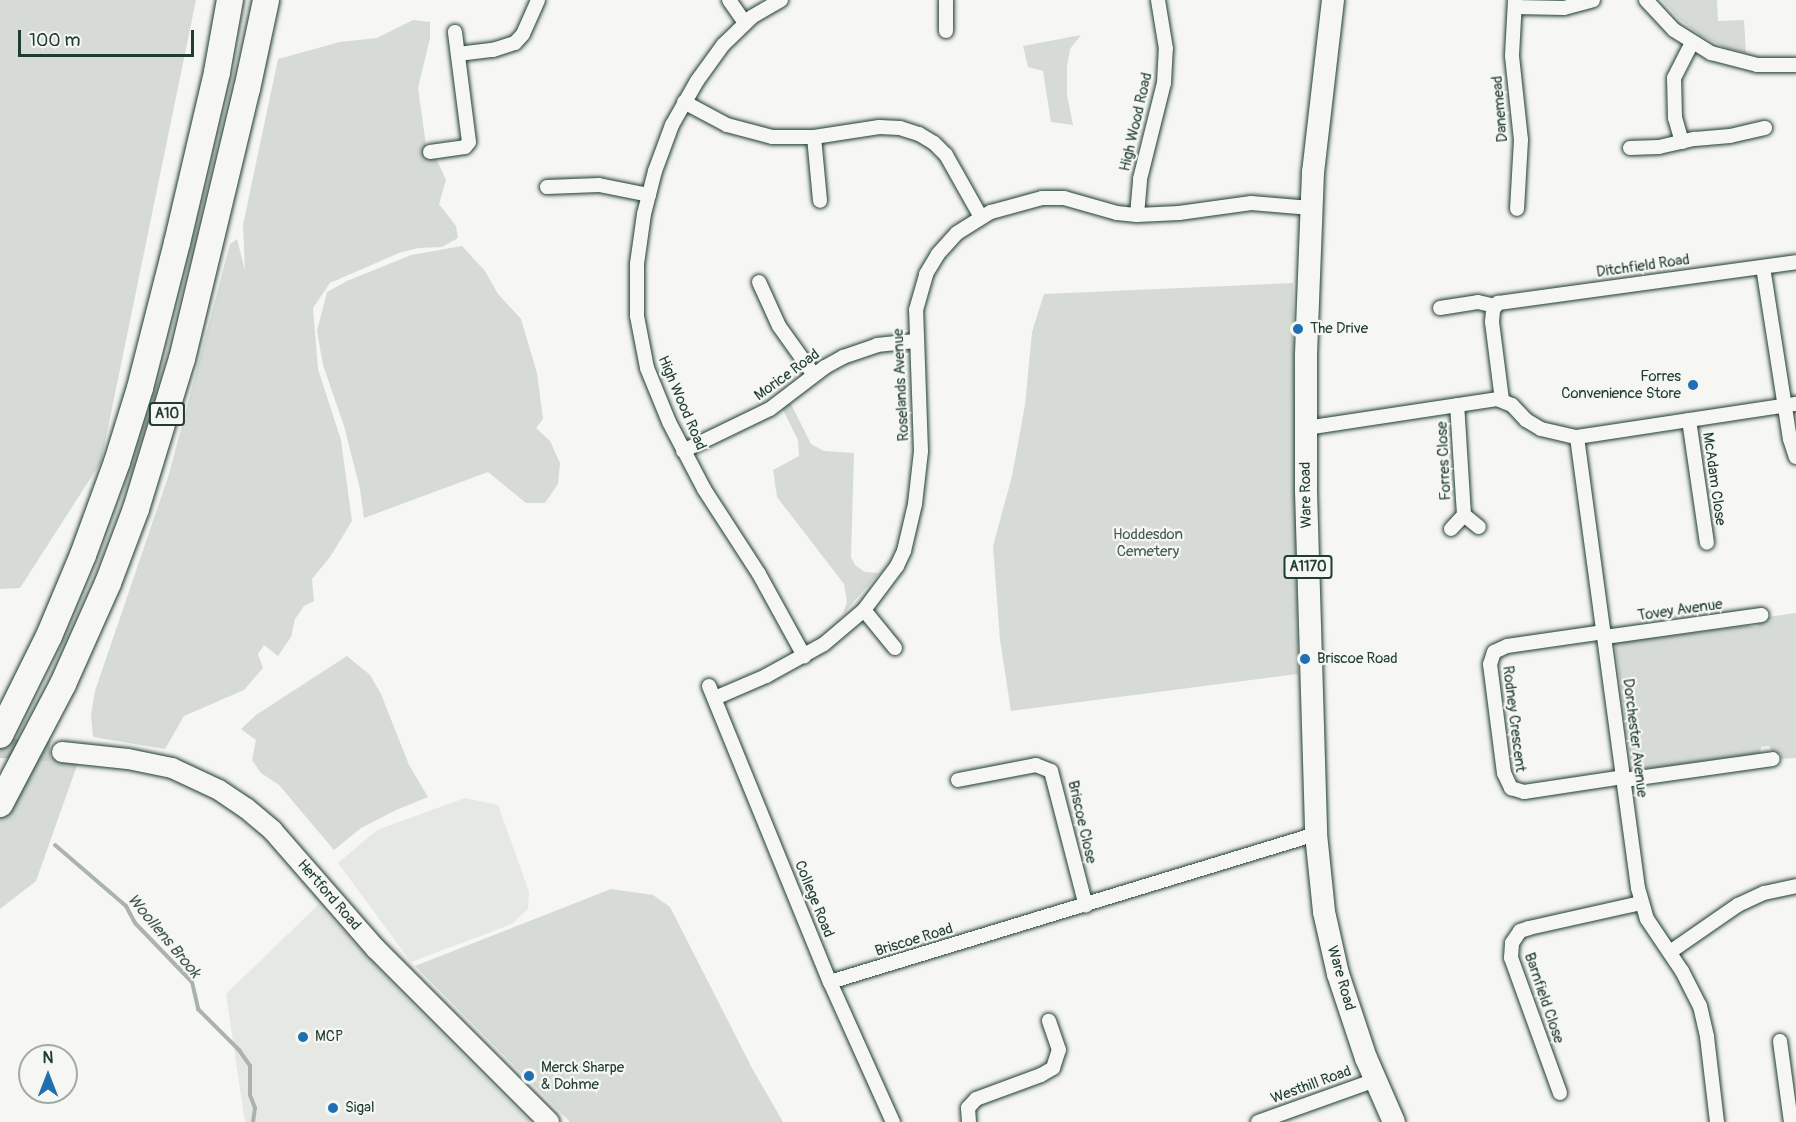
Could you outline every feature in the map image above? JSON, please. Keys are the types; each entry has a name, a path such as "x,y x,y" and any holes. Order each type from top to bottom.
{"highway":[{"name":"A10","path":"0,735 53,626 83,555 117,462 140,388 177,243 217,72 230,0"},
{"name":"A10","path":"0,804 63,684 108,583 136,509 182,359 248,89 266,0"}],"main road":[{"name":"Ware Road","path":"1333,0 1311,208 1306,428 1316,834 1323,905 1334,957 1349,1011 1375,1080 1394,1122"},
{"name":"Hertford Road","path":"62,752 128,759 172,768 219,790 246,808 273,831 376,949 549,1122"}],"street":[{"path":"458,54 493,50 515,43 523,34 538,0"},
{"path":"729,0 745,23"},
{"name":"High Wood Road","path":"781,0 745,23 716,54 684,102 664,148 649,195 637,264 638,329 652,382 683,451 759,574 804,656"},
{"path":"946,0 946,32"},
{"name":"High Wood Road","path":"1137,215 1140,179 1160,105 1165,75 1166,49 1158,0"},
{"name":"Danemead","path":"1517,209 1521,140 1512,56 1515,3 1564,8 1593,0"},
{"path":"1646,0 1668,25 1692,43 1720,57 1747,64 1796,65"},
{"path":"430,152 465,147 469,142 455,32"},
{"path":"1682,142 1676,118 1674,78 1692,43"},
{"path":"684,102 727,124 755,134 784,138 814,137 879,127 900,128 927,137 946,155 981,217"},
{"path":"1630,148 1730,136 1765,128"},
{"path":"814,137 820,201"},
{"path":"546,187 599,185 649,195"},
{"name":"Roselands Avenue","path":"712,692 804,656 838,634 864,610 897,566 915,504 922,426 915,341 916,310 926,274 950,241 981,217 1012,204 1054,198 1117,213 1137,215 1179,213 1251,203 1311,208"},
{"name":"Ditchfield Road","path":"1440,308 1478,302 1495,306 1509,300 1796,262"},
{"path":"1763,267 1790,405 1790,439 1796,457"},
{"path":"759,282 780,326 814,375"},
{"path":"1495,306 1492,322 1502,400"},
{"name":"Morice Road","path":"683,451 770,409 814,375 860,350 915,341"},
{"path":"1306,428 1502,400 1540,429 1577,437 1790,405"},
{"name":"Forres Close","path":"1451,529 1464,514 1457,405"},
{"name":"McAdam Close","path":"1689,420 1707,543"},
{"name":"Dorchester Avenue","path":"1577,437 1641,903 1651,926 1694,991 1705,1027 1717,1122"},
{"name":"Forres Close","path":"1464,514 1479,527"},
{"path":"864,610 895,648"},
{"name":"Tovey Avenue","path":"1605,635 1761,615"},
{"name":"Rodney Crescent","path":"1605,635 1507,646 1494,652 1490,664 1501,753 1506,782 1518,791 1624,778"},
{"name":"College Road","path":"712,692 830,982 893,1122"},
{"path":"1624,778 1773,759"},
{"name":"Briscoe Close","path":"958,780 1036,765 1046,766 1051,771 1086,906"},
{"name":"Briscoe Road","path":"830,982 1086,906 1316,834"},
{"path":"1670,952 1738,905 1764,893 1796,886"},
{"name":"Barnfield Close","path":"1560,1093 1510,958 1512,943 1520,931 1529,928 1641,903"},
{"path":"969,1122 968,1108 976,1099 1041,1075 1053,1068 1059,1050 1049,1021"},
{"path":"1780,1041 1791,1122"},
{"name":"Westhill Road","path":"1258,1122 1375,1080"}],"shaded area":[{"path":"465,798 498,805 529,892 528,909 512,924 411,962 338,863 377,830"},
{"path":"318,905 410,1002 530,1122 245,1122 226,994"}],"green space":[{"path":"0,0 196,0 101,462 20,588 0,589"},
{"path":"1662,0 1717,0 1718,21 1744,20 1746,53 1726,48 1700,35 1678,18"},
{"path":"413,20 430,22 430,38 418,88 428,159 436,158 446,180 439,204 456,226 458,238 442,247 418,248 399,253 330,283 313,308 318,369 341,440 352,521 330,557 312,579 314,601 304,606 295,619 291,637 278,656 264,645 258,654 263,668 244,690 184,716 165,749 93,737 91,715 95,691 169,474 230,244 237,239 245,270 243,225 278,59 340,42 377,38"},
{"path":"1081,35 1070,49 1067,67 1067,95 1073,125 1051,122 1043,71 1028,67 1023,46"},
{"path":"462,246 485,271 498,294 521,319 537,373 543,419 536,428 550,441 560,463 558,484 545,503 526,503 488,472 364,518 360,489 344,426 323,365 317,331 327,292 347,281 411,255"},
{"name":"Hoddesdon Cemetery","path":"1293,283 1298,674 1011,711 1000,640 993,546 1012,476 1025,405 1032,332 1044,294"},
{"path":"790,402 811,444 824,451 854,453 851,557 855,565 865,572 879,573 843,614 847,602 844,584 777,497 773,470 799,456 798,440 782,408"},
{"path":"1796,613 1796,758 1781,759 1781,754 1773,753 1769,746 1761,747 1760,753 1646,769 1632,768 1615,643 1746,626 1757,627 1760,618"},
{"path":"347,656 370,675 381,694 409,765 428,797 361,828 334,850 279,785 261,773 252,760 256,740 241,729 256,715"},
{"path":"37,757 80,757 36,881 0,909 0,819"},
{"path":"611,889 653,895 670,907 753,1070 783,1122 570,1122 415,966"}],"waterway":[{"name":"Woollens Brook","path":"55,845 126,906 135,923 192,982 198,1009 239,1050 250,1066 250,1095 255,1108 253,1122"}],"tunnel":[{"path":"0,748 62,752"}],"place":[{"name":"The Drive","path":"1298,329"},
{"name":"Forres Convenience Store","path":"1693,385"},
{"name":"Briscoe Road","path":"1305,659"},
{"name":"MCP","path":"303,1037"},
{"name":"Merck Sharpe & Dohme","path":"529,1076"},
{"name":"Sigal","path":"333,1108"}]}
